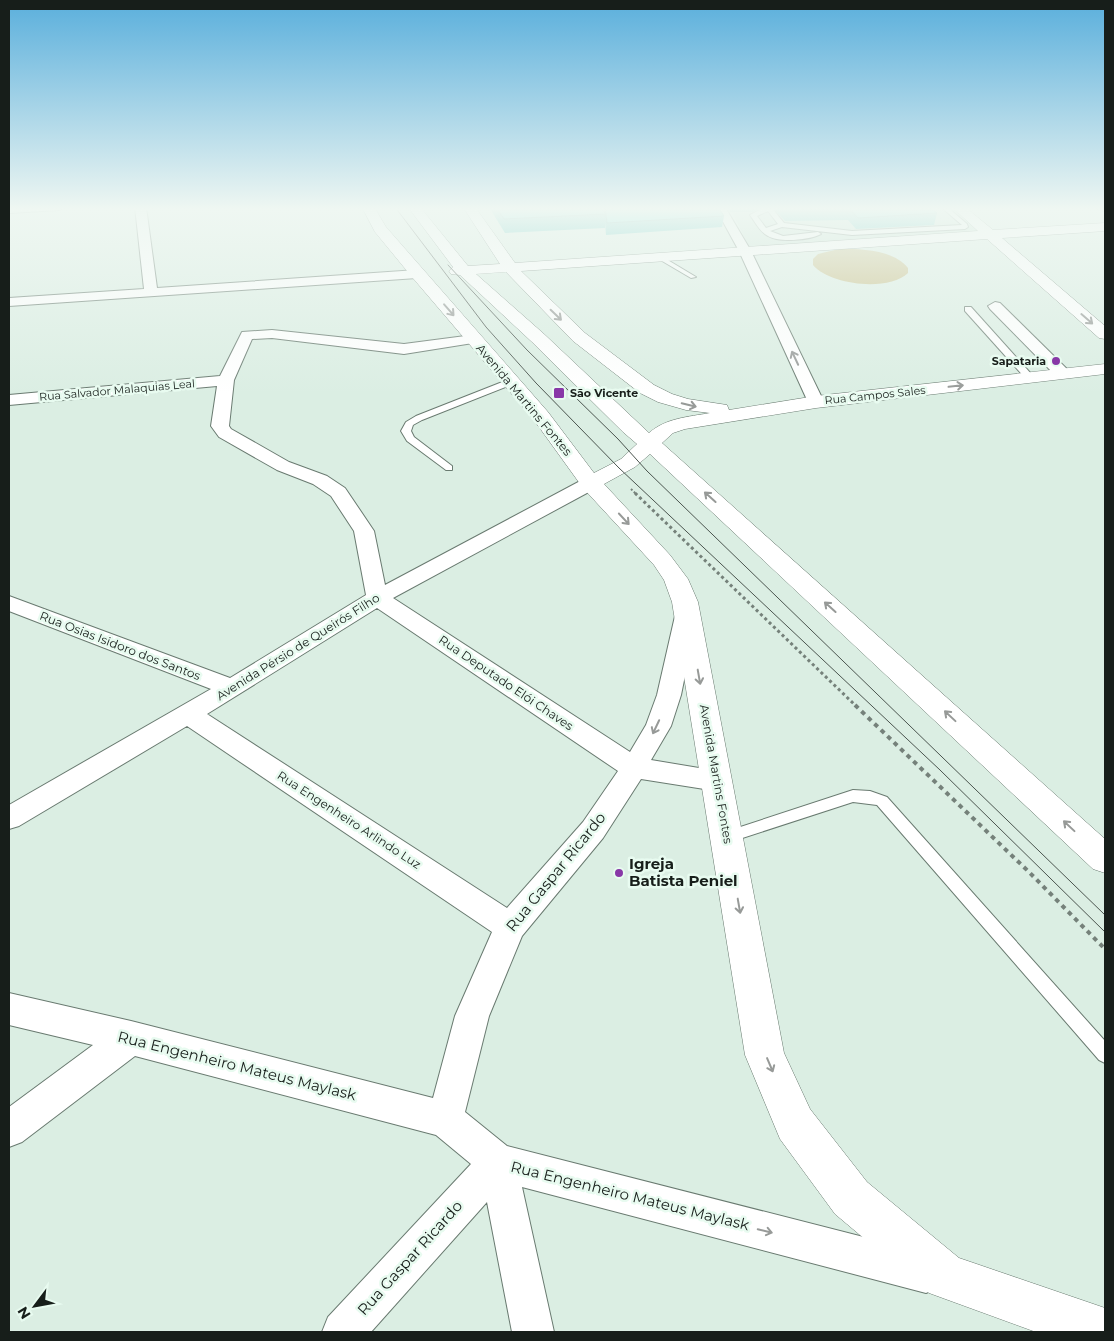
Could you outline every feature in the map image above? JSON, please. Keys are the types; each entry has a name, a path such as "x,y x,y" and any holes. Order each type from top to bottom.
{"main road":[{"name":"Avenida Martins Fontes","path":"413,270 540,416 602,478 676,579 685,602 765,1055 795,1124 851,1198 945,1277 1104,1332"},
{"path":"417,274 478,270"},
{"path":"512,270 580,337 647,389 686,404 752,412"},
{"path":"1031,270 1105,334"},
{"path":"449,271 538,338 630,428 652,444 1105,859"},
{"name":"Rua Campos Sales","path":"602,478 628,463 652,444 666,429 682,424 816,402 1105,369"}],"street":[{"path":"148,270 151,292"},
{"path":"754,270 816,402"},
{"path":"9,302 417,274"},
{"path":"996,306 1063,374"},
{"path":"377,598 364,531 338,492 320,480 283,466 225,433 220,426 226,380 247,335 272,334 404,349 473,339"},
{"name":"Rua Salvador Malaquias Leal","path":"9,400 226,380"},
{"name":"Avenida Pérsio de Queirós Filho","path":"9,818 232,688 377,598 602,478"},
{"name":"Rua Deputado Elói Chaves","path":"377,598 634,768"},
{"name":"Rua Osias Isidoro dos Santos","path":"9,603 232,688"},
{"name":"Rua Gaspar Ricardo","path":"445,1119 472,1016 510,927 594,830 634,768 658,726 669,695 687,613"},
{"name":"Rua Engenheiro Arlindo Luz","path":"188,714 510,927"},
{"path":"634,768 717,781"},
{"name":"Rua Engenheiro Mateus Maylask","path":"9,1009 131,1038 445,1119 498,1162 945,1277"},
{"path":"9,1129 131,1038"},
{"path":"498,1162 533,1332"},
{"name":"Rua Gaspar Ricardo","path":"343,1332 498,1162"}],"lane":[{"path":"680,270 693,277"},
{"path":"968,309 1030,378"},
{"path":"449,468 410,438 406,431 409,424 419,418 510,382"},
{"path":"727,837 854,796 870,796 882,802 1105,1054"}],"path":[{"path":"602,478 1029,872 1105,949"}],"shaded area":[{"path":"818,270 908,270 908,273 899,279 887,283 874,284 859,284 845,281"}],"tram line":[{"path":"442,270 486,327 536,383 619,468 940,770 1105,932"},
{"path":"452,270 527,350 618,439 647,471 1105,915"}],"place":[{"name":"Sapataria","path":"1056,361"},
{"name":"São Vicente","path":"559,393"},
{"name":"Igreja Batista Peniel","path":"619,873"}]}
